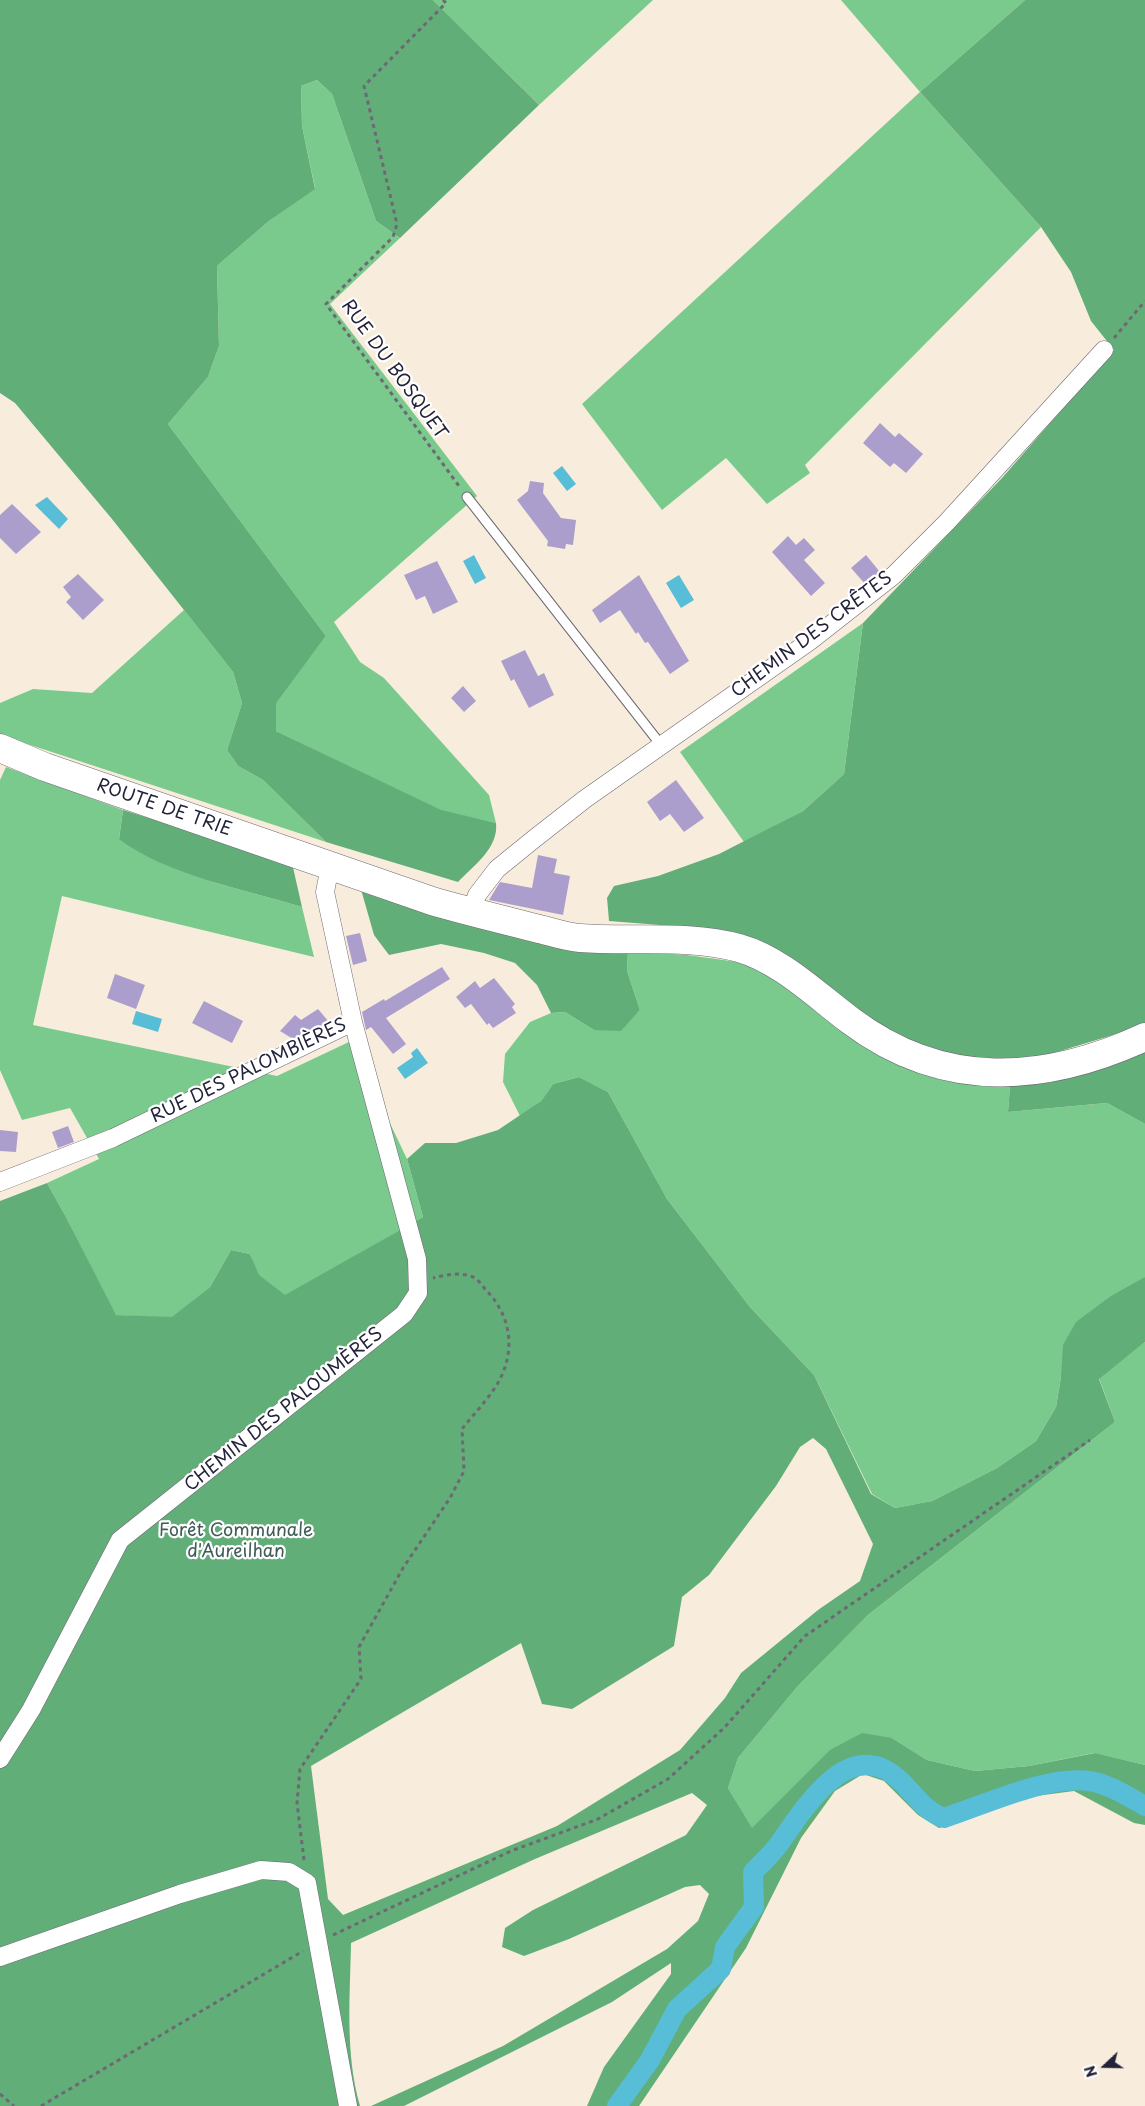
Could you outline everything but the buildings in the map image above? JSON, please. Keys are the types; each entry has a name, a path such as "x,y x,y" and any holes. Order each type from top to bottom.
{"main road":[{"name":"ROUTE DE TRIE","path":"0,748 44,767 432,901 471,912 578,938 709,942 741,949 775,964 876,1040 910,1056 942,1066 984,1073 1027,1072 1072,1065 1145,1037"}],"street":[{"name":"CHEMIN DES CRÊTES","path":"471,912 477,895 497,869 585,799 810,641 894,575 948,522 1104,350"},
{"name":"RUE DES PALOMBIÈRES","path":"0,1182 113,1138 353,1022 325,892 330,866"},
{"name":"CHEMIN DES PALOUMÈRES","path":"0,1758 31,1710 120,1540 404,1314 418,1293 417,1259 353,1022"},
{"path":"0,1957 180,1894 261,1870 289,1872 307,1883 320,1941 348,2106"}],"lane":[{"path":"467,497 661,745"}],"path":[{"name":"RUE DU BOSQUET","path":"444,2 364,86 397,224 393,237 326,304 467,497"},
{"path":"1104,350 1145,301"},
{"path":"307,1883 297,1803 300,1769 361,1679 359,1647 403,1568 450,1498 464,1471 462,1429 493,1390 504,1370 510,1346 507,1321 493,1296 475,1278 455,1273 419,1281"},
{"path":"41,2106 320,1941 510,1851 598,1819 668,1780 724,1728 805,1636 1090,1440"},
{"path":"0,2094 14,2106"}],"green space":[{"path":"0,0 433,0 539,105 400,238 376,221 332,94 317,80 301,86 302,126 315,189 269,221 217,266 219,346 208,377 168,424 326,636 276,703 276,731 441,810 496,823 493,841 484,856 458,882 326,842 263,780 238,766 227,750 242,703 233,672 112,519 15,403 0,393"},
{"path":"433,0 653,0 539,105"},
{"path":"841,0 1025,0 920,92"},
{"path":"1025,0 1145,0 1145,1023 1126,1031 1047,1055 992,1062 940,1055 890,1032 699,928 609,921 607,898 614,886 658,876 719,854 803,811 844,774 863,623 1002,478 1114,350 1091,321 1071,272 1041,227 920,92"},
{"path":"317,80 332,94 376,221 400,238 330,304 477,496 334,622 360,662 384,678 489,795 496,823 441,811 276,731 275,703 326,636 168,424 208,377 219,346 217,266 269,221 315,188 302,126 301,86"},
{"path":"920,92 1041,227 805,465 810,473 767,504 726,458 662,510 582,404"},
{"path":"184,610 233,672 242,703 227,750 238,766 263,780 326,842 0,735 0,703 33,689 92,693"},
{"path":"863,623 844,774 803,811 744,842 680,752"},
{"path":"6,767 123,810 119,838 160,862 207,880 302,907 314,957 62,896 33,1025 277,1076 351,1041 407,1159 423,1217 285,1296 258,1275 250,1254 231,1250 210,1287 172,1318 115,1315 47,1183 99,1159 70,1108 22,1120 0,1070 0,780"},
{"path":"123,810 292,863 302,907 183,872 139,852 119,839"},
{"path":"360,886 628,951 627,971 640,1010 621,1031 594,1030 565,1012 551,1013 537,985 515,963 484,953 441,944 389,955 374,935"},
{"path":"628,951 687,955 738,962 755,967 806,1002 943,1078 1010,1086 1008,1112 1107,1103 1145,1124 1145,1277 1061,1377 1056,1407 1036,1441 997,1468 932,1501 895,1508 872,1494 814,1375 750,1307 667,1199 608,1092 579,1077 553,1084 541,1101 520,1116 503,1082 505,1054 530,1022 551,1013 565,1012 594,1030 621,1030 640,1010 627,971"},
{"path":"1145,1043 1145,1124 1107,1103 1008,1112 1010,1086 1106,1060"},
{"name":"Forêt Communale d'Aureilhan","path":"579,1077 608,1092 667,1199 750,1307 814,1375 871,1494 895,1508 932,1501 997,1468 1036,1441 1056,1407 1061,1377 1063,1345 1076,1322 1111,1296 1145,1277 1145,1342 1099,1379 1115,1422 868,1615 798,1686 738,1758 728,1788 752,1828 830,1750 862,1733 892,1738 927,1760 975,1771 1029,1766 1095,1753 1145,1765 1145,1825 1134,1823 1074,1791 1028,1797 939,1828 918,1815 884,1781 863,1774 835,1791 801,1838 746,1948 639,2106 587,2106 604,2067 671,1974 671,1963 612,2002 404,2106 371,2106 503,2046 667,1949 698,1921 709,1894 700,1885 685,1887 569,1939 524,1956 502,1947 505,1928 533,1910 686,1835 707,1805 692,1793 535,1859 351,1943 350,2046 355,2086 360,2106 0,2106 0,1201 47,1183 116,1315 172,1317 210,1287 231,1250 250,1254 259,1275 285,1295 423,1217 407,1159 425,1143 456,1143 498,1130 541,1101 553,1084","holes":["813,1438 826,1449 873,1544 860,1581 818,1610 741,1673 725,1698 680,1750 557,1826 343,1915 328,1899 311,1766 521,1643 542,1704 572,1709 674,1646 682,1597 709,1575 776,1486 800,1447"]},
{"path":"1145,1342 1145,1765 1094,1753 1029,1766 975,1771 927,1760 892,1738 790,1792 752,1829 728,1788 738,1758 798,1686 868,1615 1115,1422 1099,1378"}],"water":[{"path":"562,466 576,484 567,491 553,473"},
{"path":"47,497 68,519 59,529 35,505"},
{"path":"474,555 486,578 475,584 463,561"},
{"path":"679,575 694,600 681,608 666,583"},
{"path":"136,1011 162,1019 158,1032 132,1024"},
{"path":"417,1048 428,1063 405,1079 397,1068 413,1057 411,1053"}],"waterway":[{"path":"617,2106 650,2060 677,2009 721,1969 725,1947 754,1907 753,1872 776,1848 810,1801 838,1775 853,1767 869,1765 886,1770 901,1781 928,1809 944,1818 1016,1792 1054,1782 1072,1780 1089,1781 1104,1785 1145,1806"}]}
